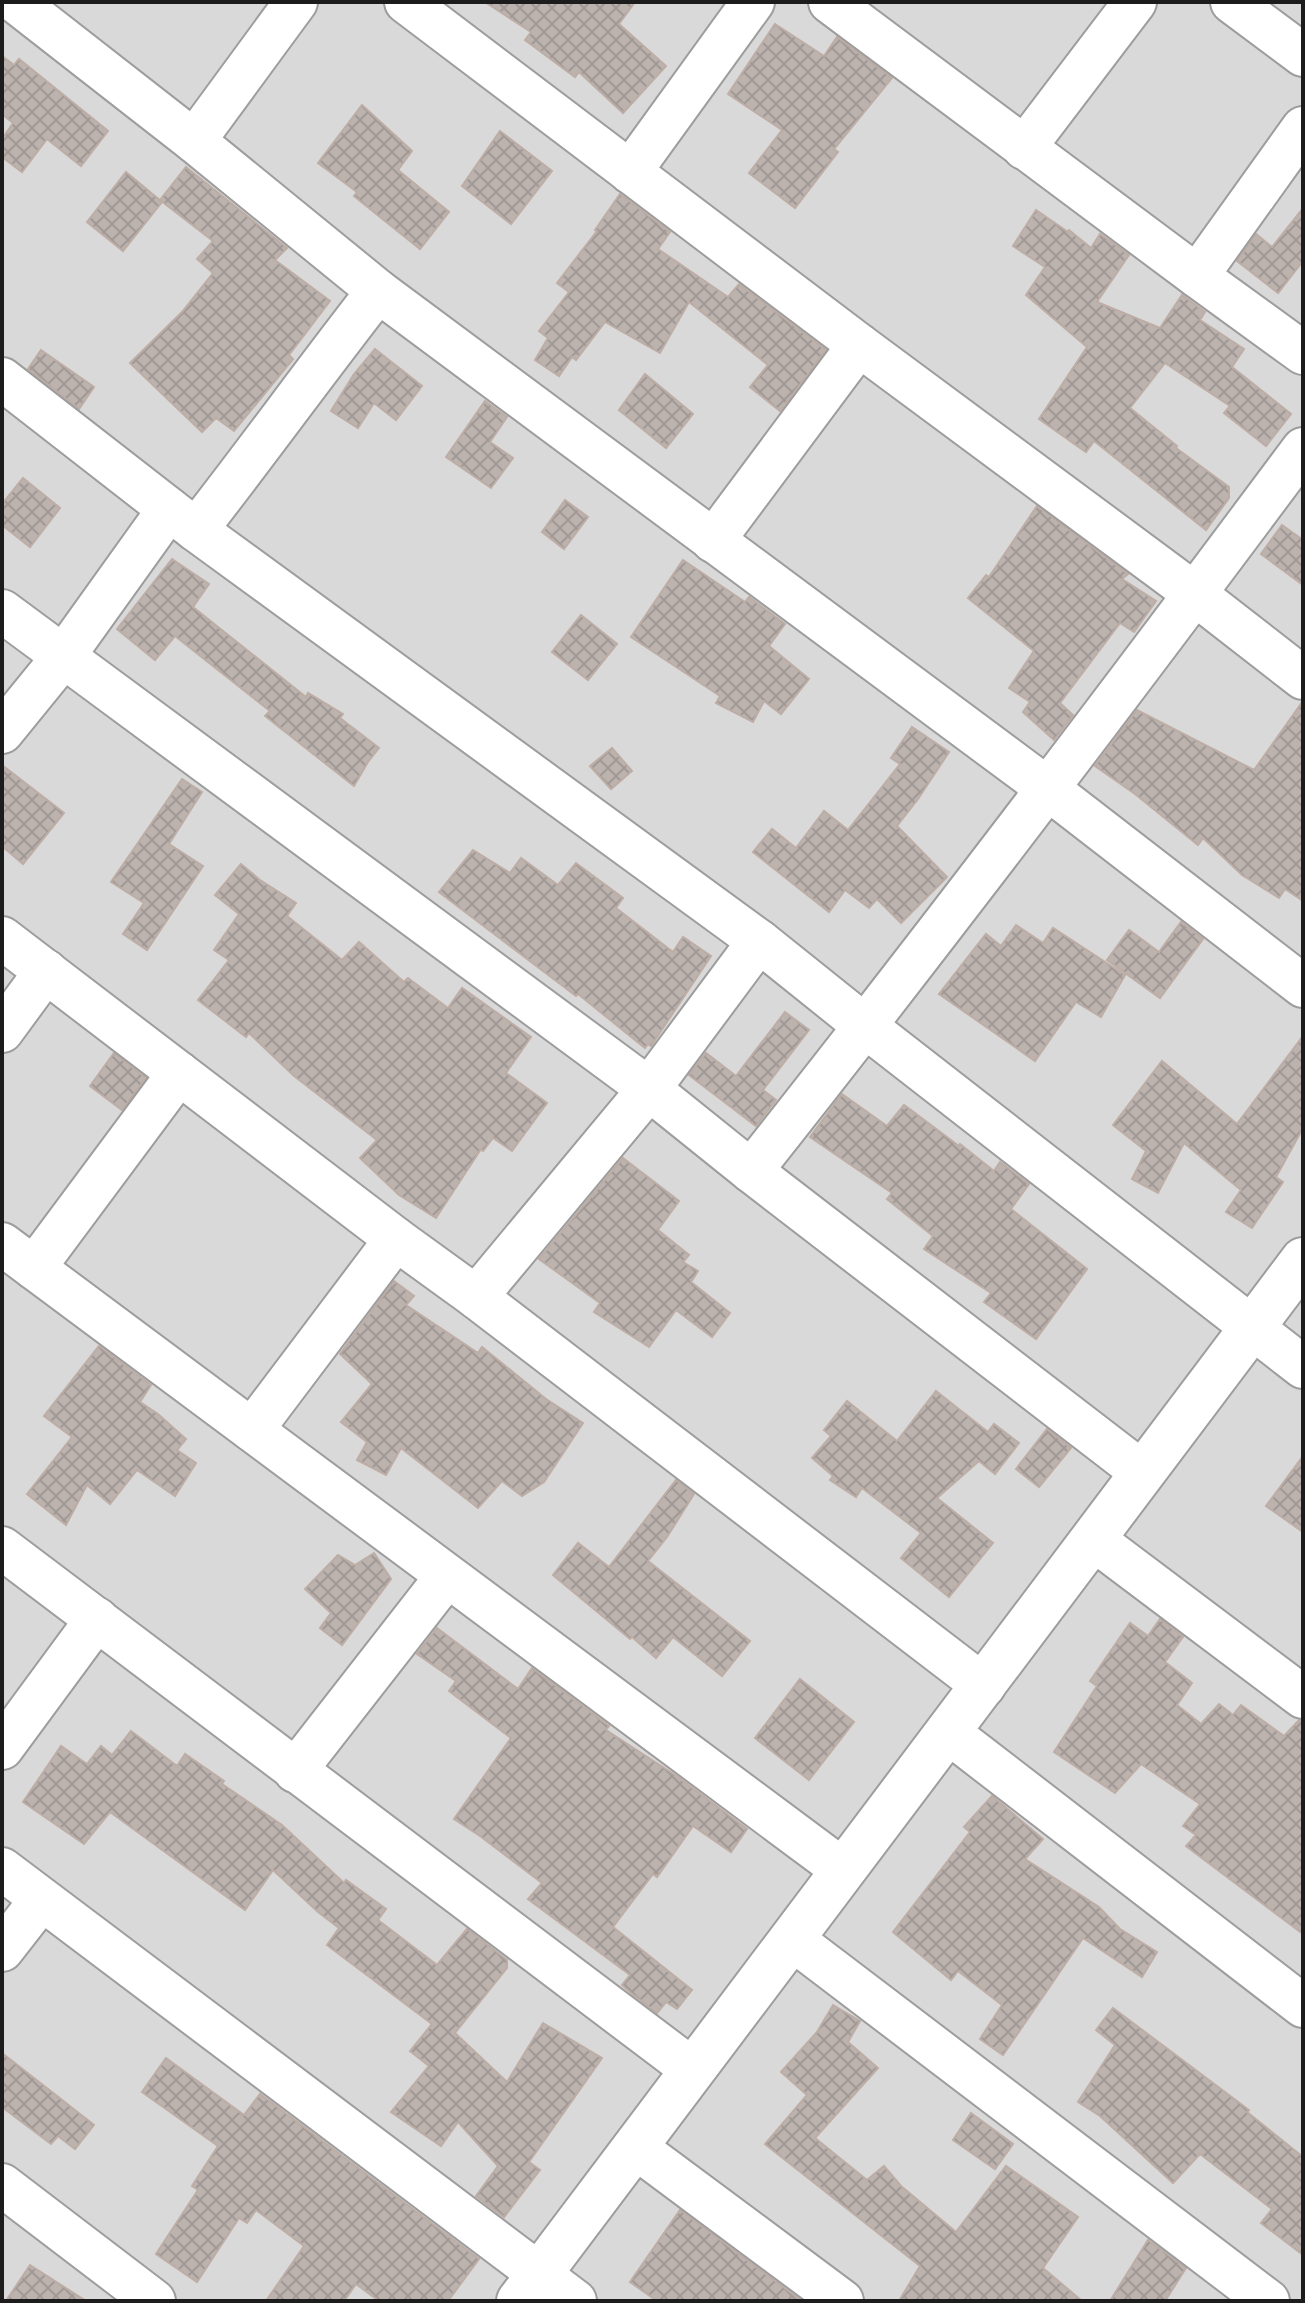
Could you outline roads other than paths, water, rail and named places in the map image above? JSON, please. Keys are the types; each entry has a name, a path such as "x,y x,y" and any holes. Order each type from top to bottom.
{"street":[{"path":"16,2 194,141 378,291 1047,788 1303,986"},
{"path":"194,141 296,2"},
{"path":"406,2 1303,678"},
{"path":"630,172 753,2"},
{"path":"830,2 1303,353"},
{"path":"1024,148 1135,2"},
{"path":"1232,2 1303,55"},
{"path":"1197,276 1303,128"},
{"path":"2,732 183,519 262,447 378,291"},
{"path":"713,541 859,345"},
{"path":"2,379 183,519 759,941 1303,1367"},
{"path":"751,1171 1047,788 1303,449"},
{"path":"2,611 649,1089 1143,1473"},
{"path":"2,938 984,1686"},
{"path":"476,1297 649,1089 759,941"},
{"path":"2,1031 46,971"},
{"path":"179,1073 18,1256 843,1870"},
{"path":"252,1430 396,1239"},
{"path":"530,2288 1303,1260"},
{"path":"1093,1539 1303,1697"},
{"path":"2,1548 693,2070"},
{"path":"295,1771 447,1576"},
{"path":"2,1748 97,1619"},
{"path":"948,1732 1303,2006"},
{"path":"2,1869 530,2288 575,2301"},
{"path":"2,1950 41,1900"},
{"path":"792,1939 1268,2301"},
{"path":"635,2147 842,2301"},
{"path":"2,2185 154,2301"}]}
